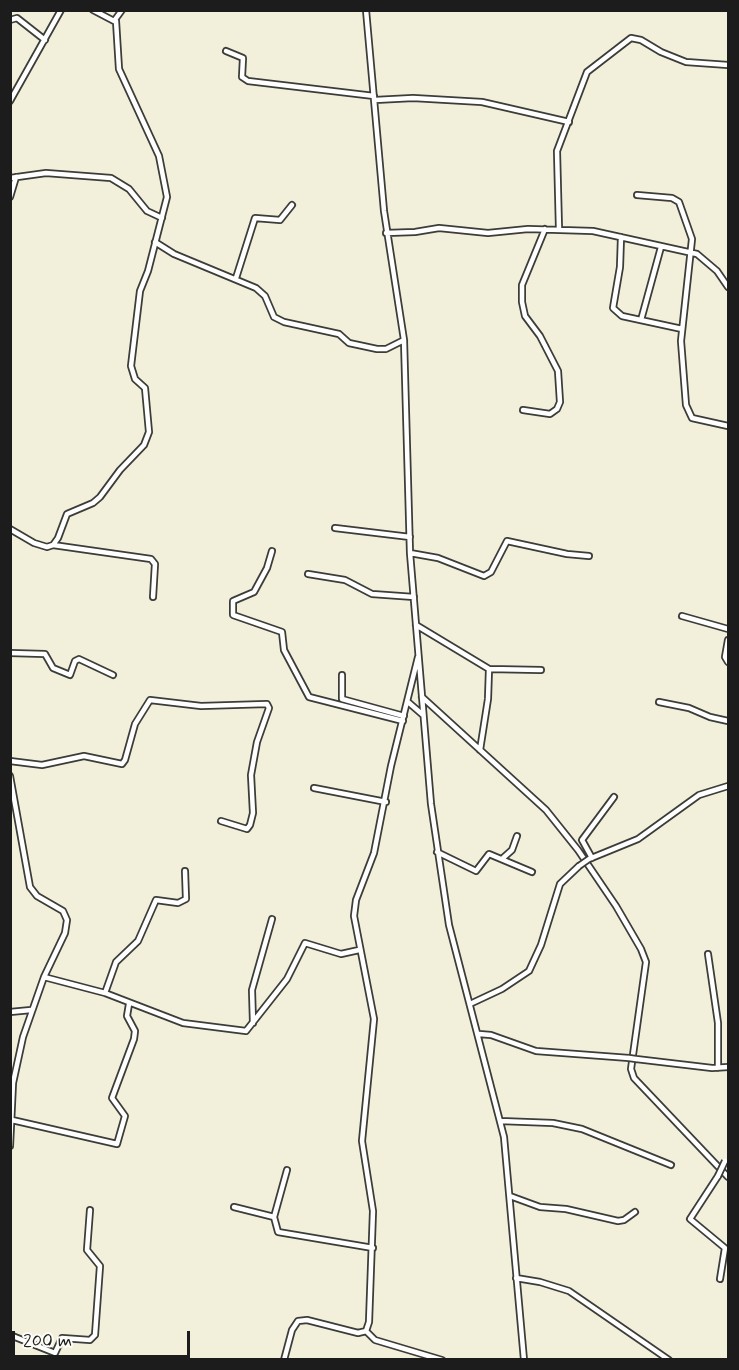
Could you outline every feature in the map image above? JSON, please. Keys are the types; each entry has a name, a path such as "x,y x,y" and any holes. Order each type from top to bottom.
{"street":[{"path":"10,101 61,10"},
{"path":"93,10 116,21"},
{"path":"53,545 68,514 93,503 100,497 148,438 150,426 145,388 135,379 132,366 140,291 148,271 167,197 161,161 121,73 116,21 122,10"},
{"path":"366,10 386,233 404,340 410,553 423,715 438,852 449,925 500,1121 510,1197 524,1359"},
{"path":"10,20 17,18 45,40"},
{"path":"559,229 556,156 587,72 631,38 641,40 661,52 686,62 729,65"},
{"path":"226,51 243,58 242,77 248,81 374,98 482,102 569,122"},
{"path":"10,196 13,178 46,173 111,178 129,189 147,211 162,218"},
{"path":"637,195 677,200 692,238 682,328 681,364 687,410 696,419 729,426"},
{"path":"236,278 255,218 280,220 292,205"},
{"path":"386,233 416,232 439,228 488,233 545,229 593,231 661,247 690,251 706,261 729,287"},
{"path":"523,410 550,414 557,409 560,402 558,371 540,336 525,316 522,302 522,285 545,229"},
{"path":"621,237 620,267 612,305 616,313 682,328"},
{"path":"155,242 174,254 236,278 261,292 274,317 284,322 339,334 349,343 377,350 386,349 404,340"},
{"path":"641,320 661,247"},
{"path":"335,528 410,537"},
{"path":"10,529 34,543 47,547 53,545 151,559 155,564 153,597"},
{"path":"410,553 438,558 484,576 491,572 507,541 567,555 589,556"},
{"path":"272,551 267,568 254,592 233,602 231,609 233,615 282,632 284,650 309,697 403,718"},
{"path":"308,574 345,580 372,594 414,597"},
{"path":"682,616 729,629"},
{"path":"416,625 489,669 541,670"},
{"path":"729,640 725,657 729,662"},
{"path":"366,1331 371,1306 373,1211 362,1142 374,1019 359,950 354,909 371,866 419,651"},
{"path":"10,653 45,654 53,668 70,675 75,661 79,658 112,675"},
{"path":"480,750 488,699 489,669"},
{"path":"342,675 340,693 342,699 403,718"},
{"path":"422,697 546,810 578,850 641,949 646,962 631,1069 634,1078 729,1177"},
{"path":"10,761 42,765 84,756 122,764 132,730 144,706 150,700 201,706 267,704 269,708 257,742 251,775 253,813 250,825 244,828 221,821"},
{"path":"408,702 423,715"},
{"path":"659,702 689,708 710,717 729,721"},
{"path":"10,776 30,887 38,896 63,911 67,920 65,933 31,1010 16,1067 10,1146"},
{"path":"470,1004 502,989 529,971 541,945 560,884 579,866 590,858 638,839 699,795 729,786"},
{"path":"314,788 386,802"},
{"path":"590,858 582,840 614,798"},
{"path":"503,858 512,850 517,836"},
{"path":"438,852 476,872 489,854 532,872"},
{"path":"105,993 116,962 138,941 156,900 178,903 186,898 186,871"},
{"path":"253,1023 252,990 272,919"},
{"path":"44,977 105,993 129,1004 194,1025 246,1031 287,979 305,943 341,954 359,950"},
{"path":"708,954 718,1023 718,1068"},
{"path":"12,1120 111,1145 117,1144 125,1116 112,1098 134,1039 135,1031 127,1017 129,1004"},
{"path":"10,1012 31,1010"},
{"path":"479,1034 491,1035 536,1051 727,1068"},
{"path":"500,1121 553,1123 582,1129 671,1165"},
{"path":"720,1279 725,1248 690,1219 718,1176 729,1154"},
{"path":"287,1170 274,1217 275,1229 281,1234 302,1234 373,1248"},
{"path":"510,1197 540,1207 566,1209 618,1221 624,1220 635,1212"},
{"path":"234,1207 274,1217"},
{"path":"53,1359 62,1338 90,1340 96,1330 99,1266 87,1250 90,1210"},
{"path":"516,1278 540,1281 568,1291 669,1359"},
{"path":"284,1359 295,1324 302,1320 358,1333 366,1331"},
{"path":"366,1331 375,1340 442,1359"},
{"path":"10,1335 55,1353"},
{"path":"411,1359 412,1352"}]}
